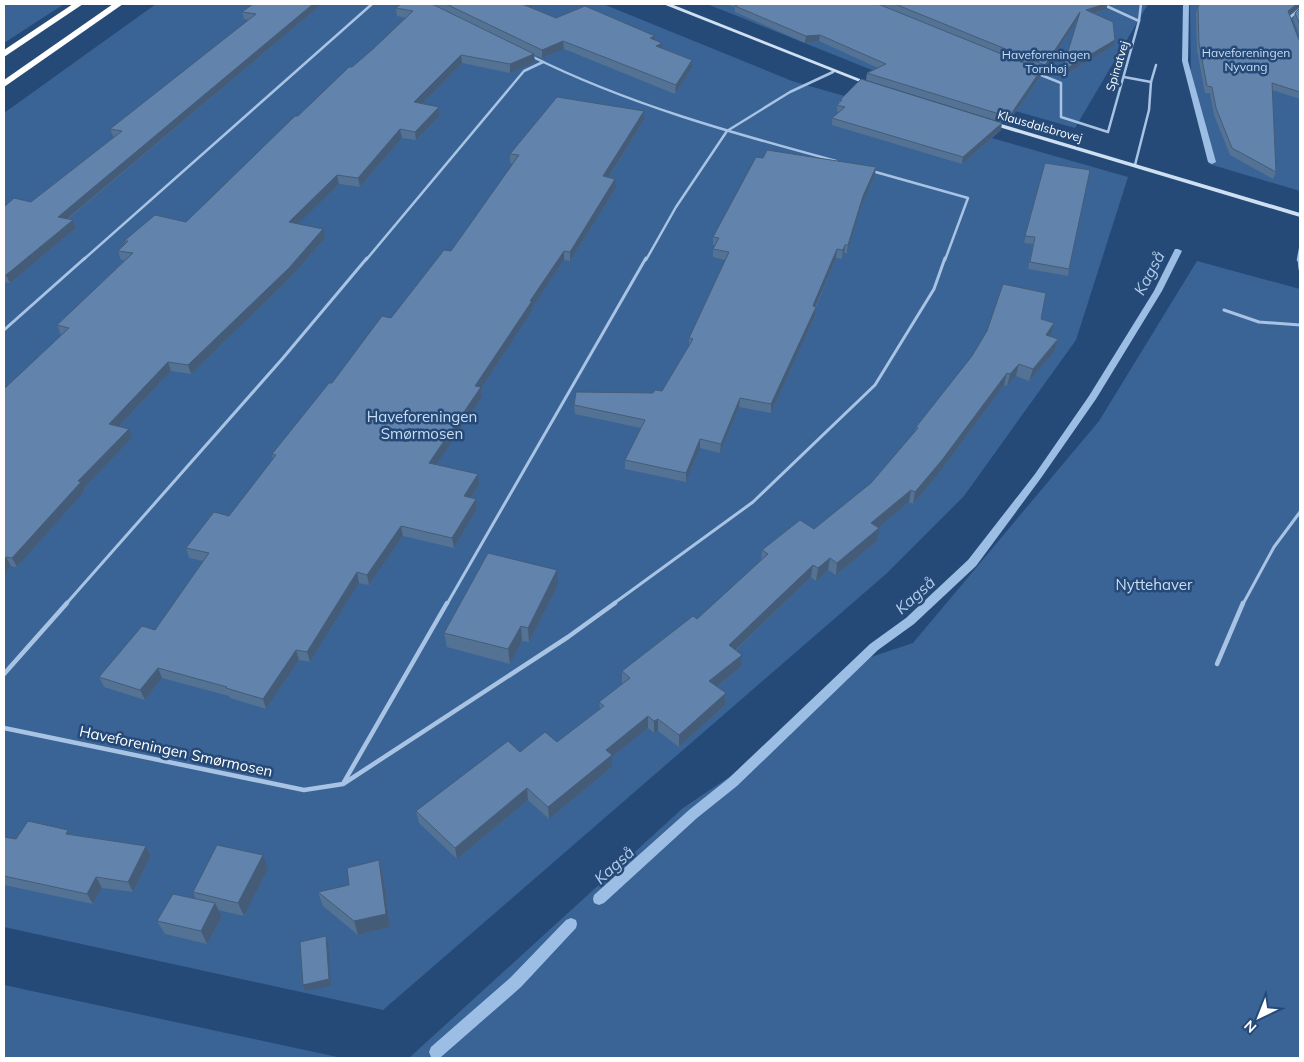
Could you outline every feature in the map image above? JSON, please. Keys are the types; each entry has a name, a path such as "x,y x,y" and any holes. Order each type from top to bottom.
{"highway":[{"path":"4,54 79,4"},
{"path":"4,84 119,4"}],"street":[{"path":"666,4 833,72 876,87"},
{"name":"Klausdalsbrovej","path":"986,121 1300,215"}],"lane":[{"path":"4,330 372,4"},
{"path":"1102,4 1140,21"},
{"name":"Spinatvej","path":"1028,70 1060,83 1061,117 1108,132 1140,21 1141,4"},
{"path":"1293,27 1289,18 1300,8"},
{"path":"526,53 579,80 727,131 838,162"},
{"path":"4,674 283,358 524,71 544,62"},
{"path":"1135,165 1150,110 1151,82 1156,65"},
{"path":"343,784 676,207 727,131 790,92 833,72"},
{"path":"1124,77 1151,82"},
{"name":"Haveforeningen Smørmosen","path":"4,728 304,790 343,784 568,637 753,502 875,385 934,289 968,198 866,170"},
{"path":"1300,249 1298,262 1300,268"},
{"path":"1224,310 1259,322 1300,325"},
{"path":"1218,664 1251,584 1285,529 1300,512"}],"green space":[{"path":"4,4 64,4 4,43"},
{"name":"Haveforeningen Smørmosen","path":"156,4 603,4 792,81 1128,177 1076,340 964,496 886,574 383,1010 4,927 4,113"},
{"name":"Haveforeningen Tornhøj","path":"707,4 1148,4 1075,128 877,72"},
{"name":"Haveforeningen Nyvang","path":"1190,4 1300,4 1300,191 1209,164 1191,72"},
{"name":"Nyttehaver","path":"1197,261 1300,289 1300,1058 409,1058 683,808 759,757 842,680 871,657 913,643 1099,421"},
{"path":"4,985 342,1058 4,1058"}],"building":[{"path":"253,4 313,4 58,217 73,220 4,275 4,207 14,198 31,202 122,131 110,129 256,14 242,12"},
{"path":"401,4 432,4 534,54 510,64 461,55 414,102 439,107 415,132 400,129 358,178 337,175 289,222 323,229 289,268 188,365 168,362 109,424 129,429 78,481 81,482 12,558 6,557 4,560 4,389 69,328 57,325 133,253 118,251 128,241 124,241 155,215 186,222 295,116 298,116 349,67 352,67 373,49 413,11 396,8"},
{"path":"446,4 522,4 556,18 585,6 655,36 650,38 662,43 656,46 692,60 676,85 563,41 542,50"},
{"path":"739,4 878,4 1041,70 1009,117 867,73 886,64 820,35 806,36 735,6"},
{"path":"895,4 1105,4 1086,10 1113,22 1115,40 1062,71 1080,12 1045,65"},
{"name":"Haveforeningen Nyvang","path":"1199,4 1297,4 1288,11 1300,40 1300,92 1272,83 1276,172 1232,148 1216,108 1212,87 1207,86 1199,43"},
{"path":"1300,8 1300,25 1295,13"},
{"path":"861,79 1002,123 963,157 832,118 845,107 837,105 842,100 840,100"},
{"path":"557,97 644,111 603,176 615,179 570,252 564,251 530,301 532,301 475,386 481,387 429,463 478,474 464,496 476,499 452,538 401,526 367,575 357,572 307,652 296,650 263,699 158,668 140,690 99,677 142,626 155,630 209,553 186,548 214,512 229,516 276,455 272,454 329,383 332,383 382,316 391,318 444,250 451,251 519,155 510,154"},
{"path":"767,150 876,167 863,196 848,245 845,245 843,250 837,249 814,303 813,306 816,307 771,404 740,398 721,444 700,439 686,473 625,460 645,420 574,405 576,392 653,393 655,390 662,391 693,339 689,338 729,252 713,249 719,238 713,237 756,157 763,158"},
{"path":"1045,163 1090,170 1069,269 1030,262 1035,237 1025,236"},
{"path":"1003,284 1046,293 1041,319 1054,323 1046,335 1058,339 1033,369 1019,364 1010,374 1007,373 942,460 915,492 911,490 871,523 879,528 837,563 830,558 818,568 813,565 729,645 742,655 709,681 726,693 679,735 658,719 654,721 648,716 606,750 612,755 548,807 527,788 455,848 416,811 508,741 520,752 545,732 557,742 604,706 599,702 630,678 622,671 693,616 697,619 768,554 762,550 800,520 814,529 871,483 918,428 916,427 972,356 987,331"},
{"path":"488,553 557,570 528,628 521,626 508,649 444,633"},
{"path":"28,821 68,830 66,834 146,846 128,882 96,877 87,894 4,876 4,837 16,839"},
{"path":"217,845 263,855 238,903 193,892"},
{"path":"379,860 386,914 354,921 318,892 349,885 347,868"},
{"path":"173,894 215,903 201,931 157,921"},
{"path":"326,936 329,979 303,985 300,942"}],"waterway":[{"name":"Kagså","path":"1186,4 1185,61 1212,162"},
{"name":"Kagså","path":"599,899 693,814 733,782 874,647 910,621 972,563 1038,476 1093,397 1158,291 1178,251"},
{"name":"Kagså","path":"436,1052 516,982 571,924"}]}
